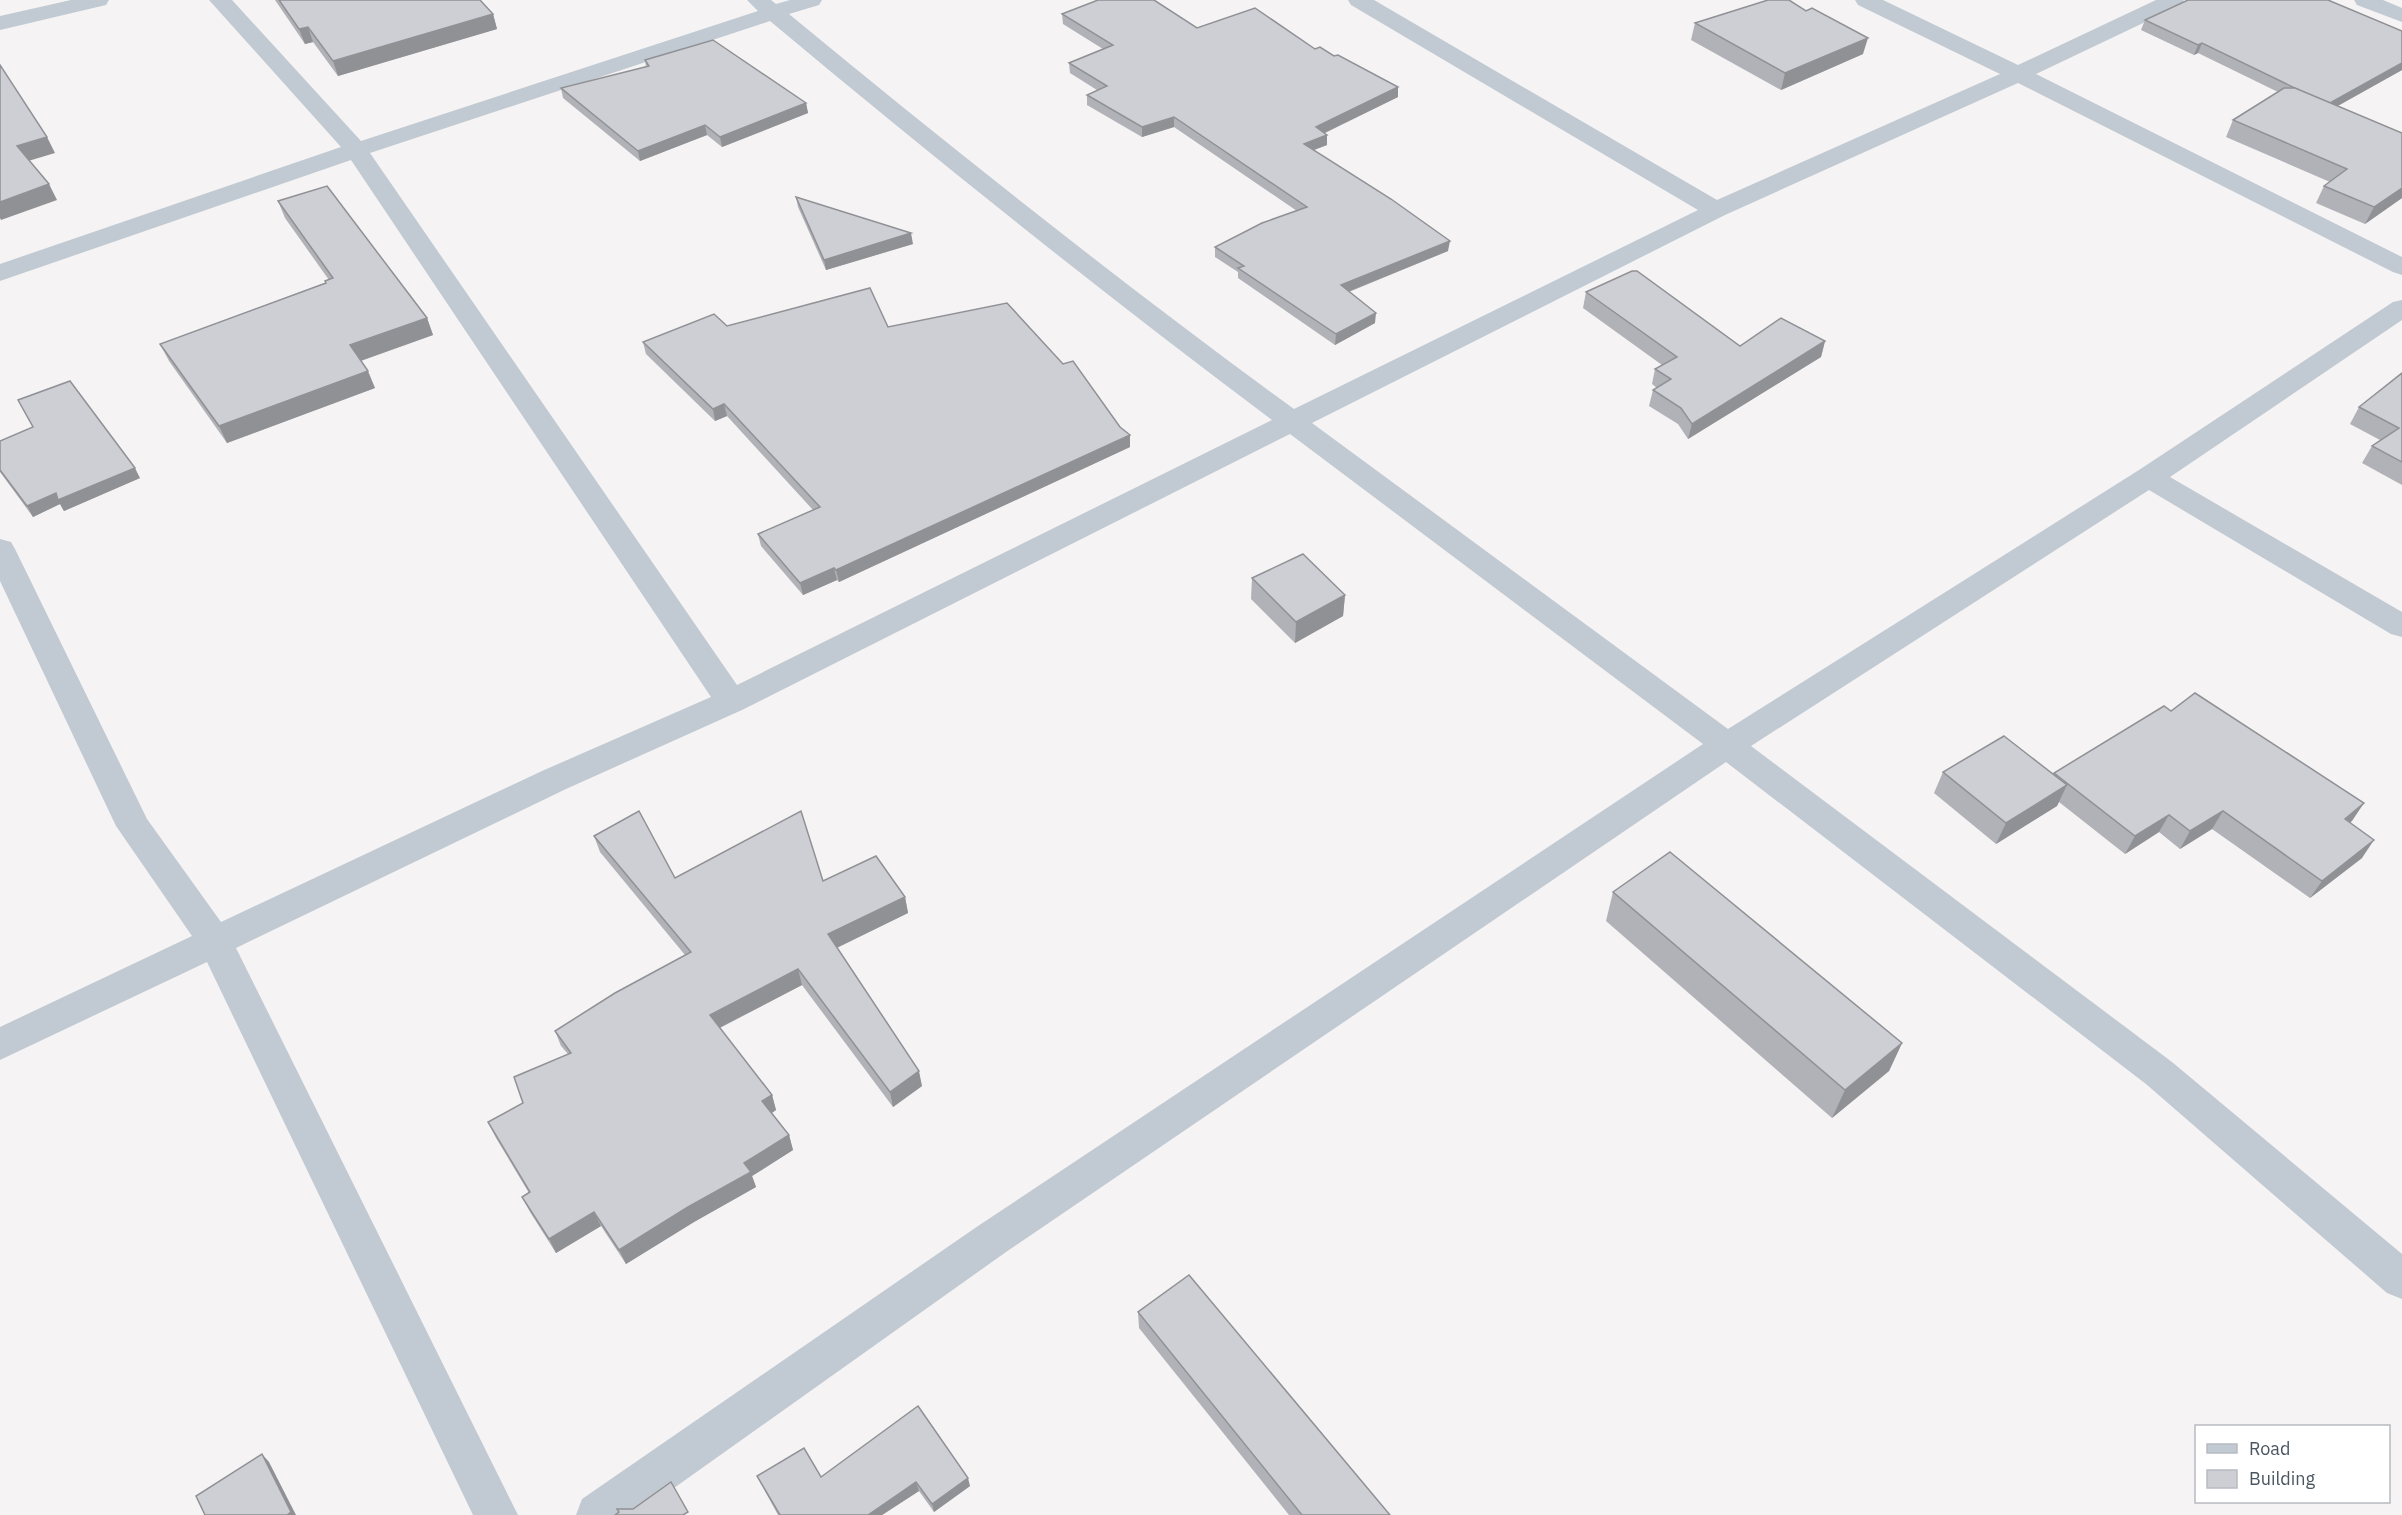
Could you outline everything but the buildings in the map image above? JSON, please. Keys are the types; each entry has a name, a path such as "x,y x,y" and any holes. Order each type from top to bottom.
{"street":[{"path":"0,23 98,0"},
{"path":"220,0 356,150 731,702"},
{"path":"0,273 765,6 811,0"},
{"path":"1359,0 1716,210"},
{"path":"1866,0 2402,267"},
{"path":"0,1044 554,780 731,702 1716,210 2018,74 2173,0"},
{"path":"2365,0 2402,16"},
{"path":"765,6 965,171 1150,316 1726,745 2159,1073 2402,1280"},
{"path":"598,1515 992,1239 1726,745 2149,477 2402,308"},
{"path":"2149,477 2402,626"},
{"path":"0,549 133,826 215,941 496,1515"}]}
